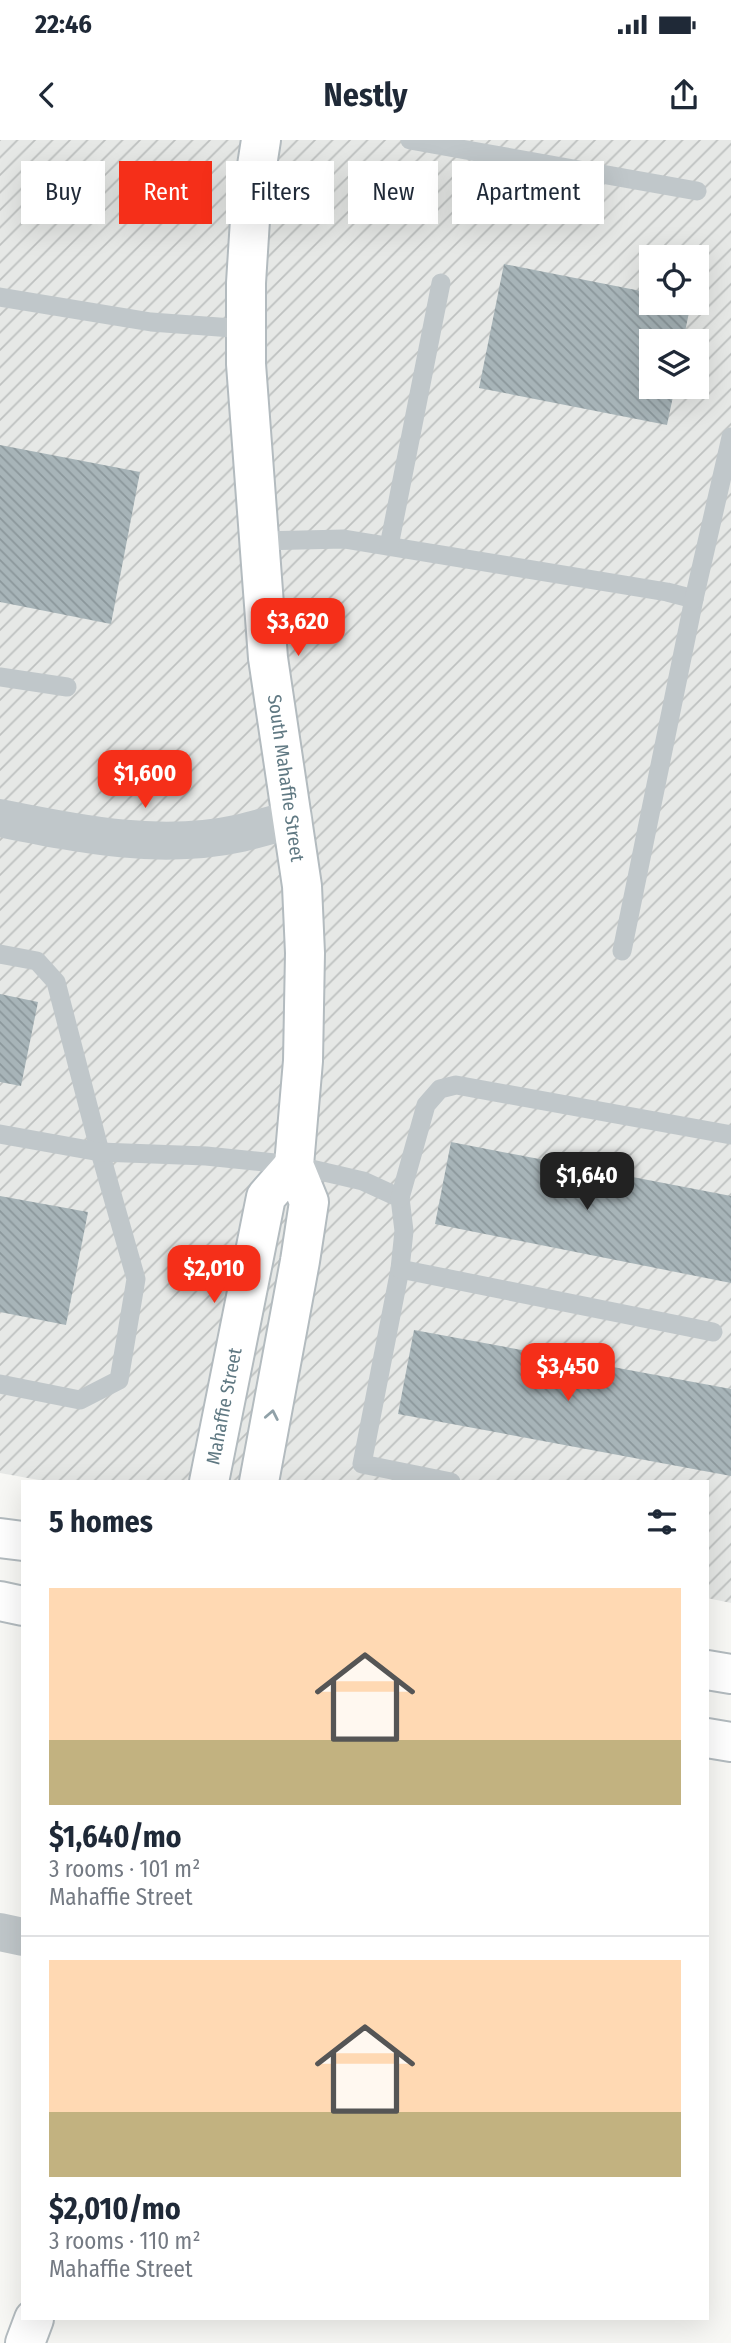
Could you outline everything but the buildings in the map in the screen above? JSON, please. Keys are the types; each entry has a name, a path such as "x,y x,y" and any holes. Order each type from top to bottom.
{"street":[{"name":"South Mahaffie Street","path":"261,140 251,205 246,283 246,364 268,658 302,886 305,953 303,1061 294,1165"},
{"path":"0,818 86,835 155,841 239,834 293,819"},
{"path":"259,1480 309,1202 294,1165"},
{"name":"Mahaffie Street","path":"209,1480 265,1197 294,1165"},
{"path":"0,1538 21,1541"},
{"path":"0,1601 21,1606"},
{"path":"709,1670 731,1674"},
{"path":"709,1738 731,1742"},
{"path":"0,1932 21,1937"},
{"path":"25,2343 34,2320"}],"lane":[{"path":"410,140 697,191"},
{"path":"389,546 442,283"},
{"path":"0,297 152,322 246,329"},
{"path":"622,951 694,599 731,437"},
{"path":"259,541 344,539 667,592 694,599"},
{"path":"0,677 67,687"},
{"path":"0,954 37,961 56,982 136,1279 119,1380 80,1400 0,1384"},
{"path":"441,1480 362,1464 400,1269 404,1231 400,1198 426,1105 440,1089 456,1085 731,1135"},
{"path":"0,1134 100,1152 206,1156 294,1165 363,1181 400,1198"},
{"path":"400,1269 713,1332"}],"shaded area":[{"path":"0,140 731,140 731,1603 709,1598 709,1480 39,1480 0,1473"}]}
